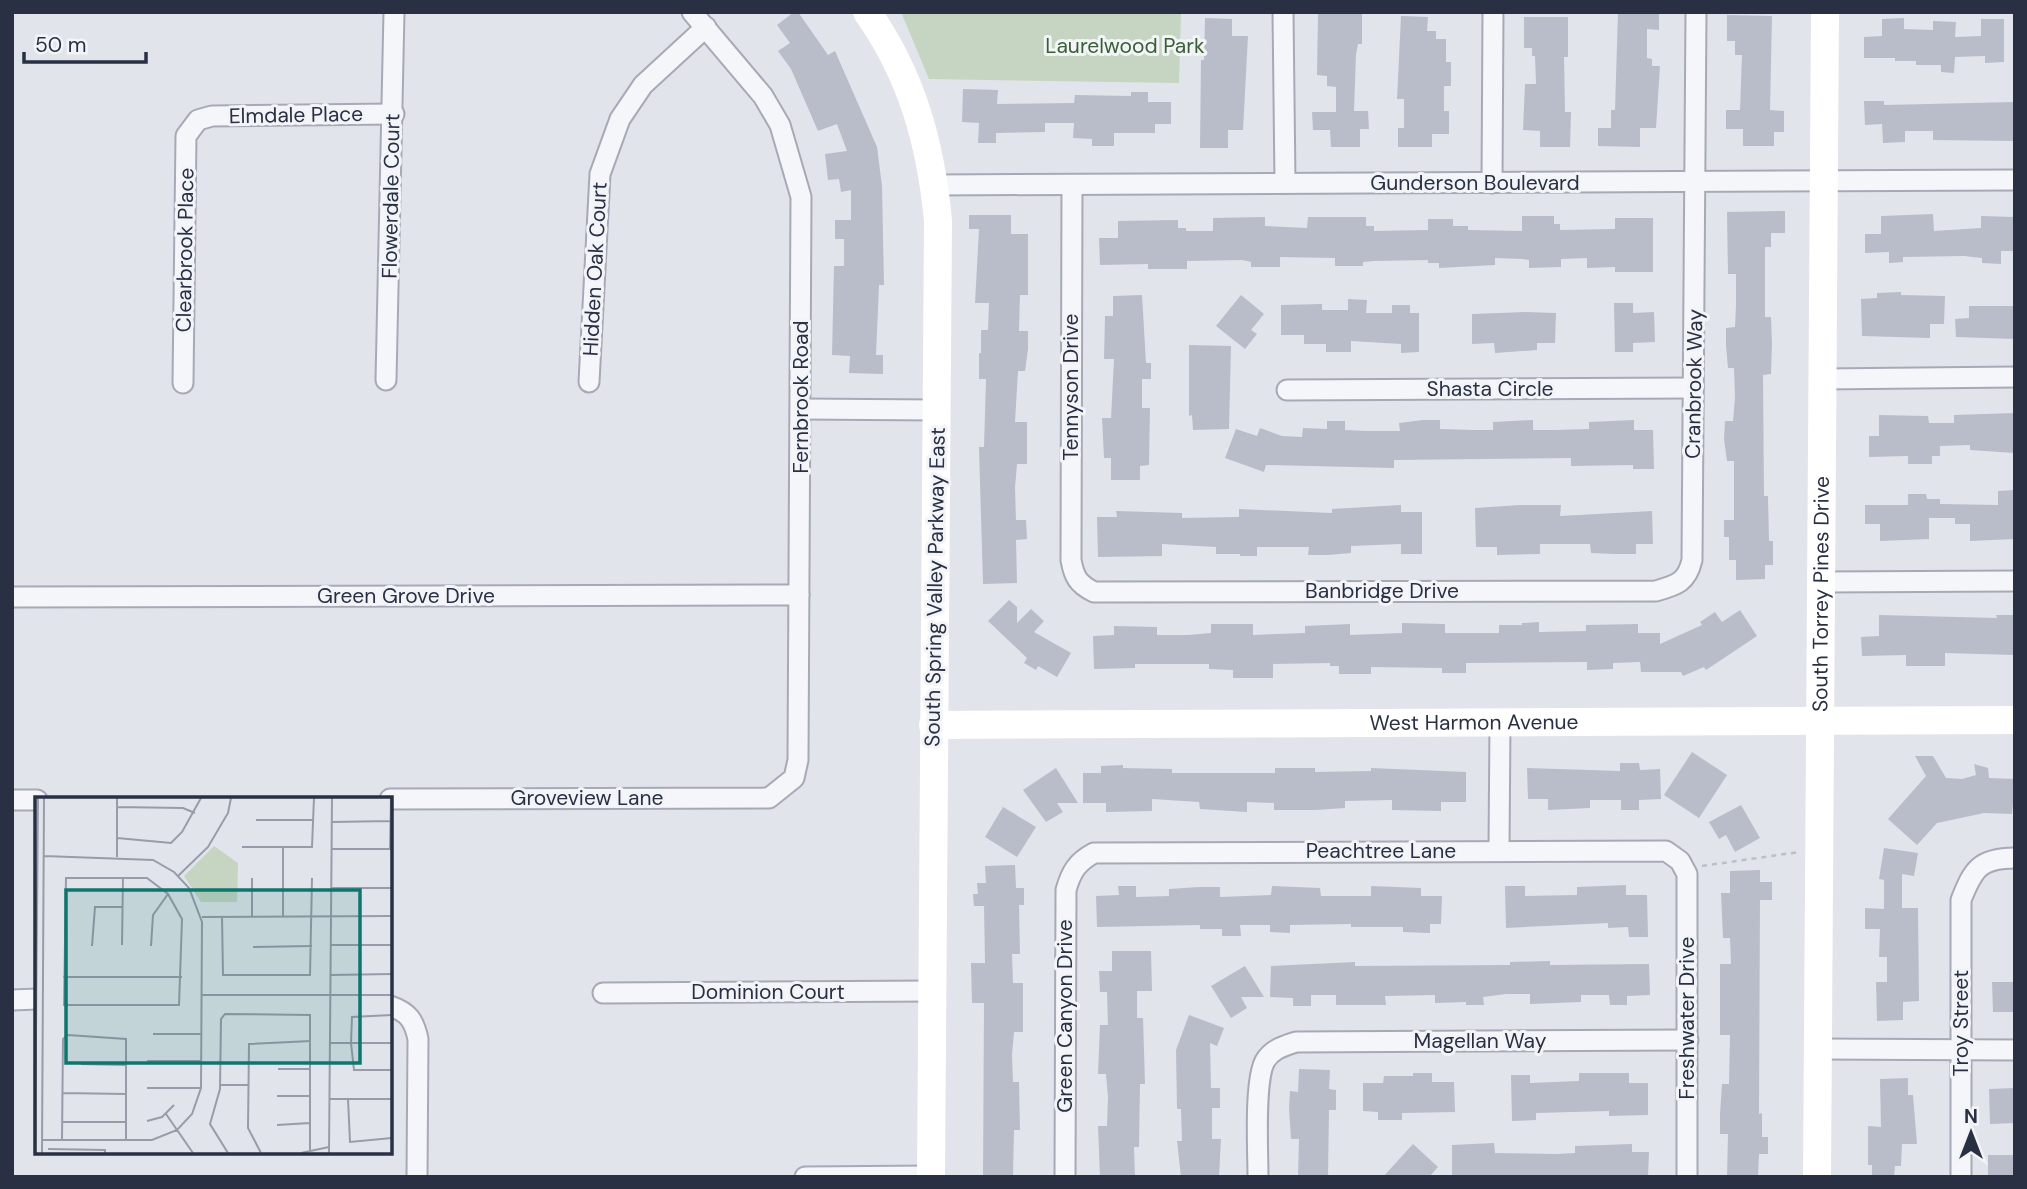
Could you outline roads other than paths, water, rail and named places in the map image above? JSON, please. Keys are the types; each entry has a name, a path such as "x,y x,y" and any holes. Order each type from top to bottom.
{"street":[{"name":"Flowerdale Court","path":"386,380 394,114 394,12"},
{"name":"South Spring Valley Parkway East","path":"867,12 884,35 908,82 925,131 935,185 938,221 931,1176"},
{"path":"1283,12 1285,183"},
{"path":"1492,183 1493,12"},
{"name":"Cranbrook Way","path":"1682,584 1689,573 1692,560 1696,12"},
{"name":"South Torrey Pines Drive","path":"1817,1177 1825,12"},
{"name":"Hidden Oak Court","path":"589,382 600,174 620,119 643,85 699,19"},
{"name":"Fernbrook Road","path":"699,19 763,96 780,125 801,197 798,760 794,778 782,791"},
{"name":"Elmdale Place","path":"198,120 212,116 394,114"},
{"name":"Clearbrook Place","path":"183,383 186,136 198,120"},
{"name":"Gunderson Boulevard","path":"935,185 2015,180"},
{"name":"Tennyson Drive","path":"1072,184 1070,560 1074,576 1082,586"},
{"path":"1822,379 2015,377"},
{"name":"Shasta Circle","path":"1287,390 1693,388"},
{"path":"801,409 936,410"},
{"path":"1823,583 2015,581"},
{"name":"Banbridge Drive","path":"1082,586 1094,592 1656,591 1682,584"},
{"name":"Green Grove Drive","path":"12,597 799,595"},
{"name":"West Harmon Avenue","path":"933,725 2015,720"},
{"path":"1499,850 1500,723"},
{"name":"Groveview Lane","path":"392,799 769,798 782,791"},
{"path":"12,800 35,800"},
{"name":"Peachtree Lane","path":"1081,860 1094,853 1666,851 1681,864"},
{"name":"Troy Street","path":"1961,1177 1961,900 1973,871 1988,861 2015,858"},
{"name":"Green Canyon Drive","path":"1065,1177 1066,890 1070,873 1081,860"},
{"name":"Freshwater Drive","path":"1681,864 1687,874 1687,1177"},
{"name":"Dominion Court","path":"603,993 932,991"},
{"path":"12,1000 35,999"},
{"path":"398,1008 415,1024 418,1039 418,1177"},
{"name":"Magellan Way","path":"1258,1177 1260,1079 1264,1063 1274,1050 1296,1042 1688,1040"},
{"path":"1818,1049 2015,1050"},
{"path":"805,1177 931,1176"}],"park label":[{"name":"Laurelwood Park","path":"1125,46"}]}
